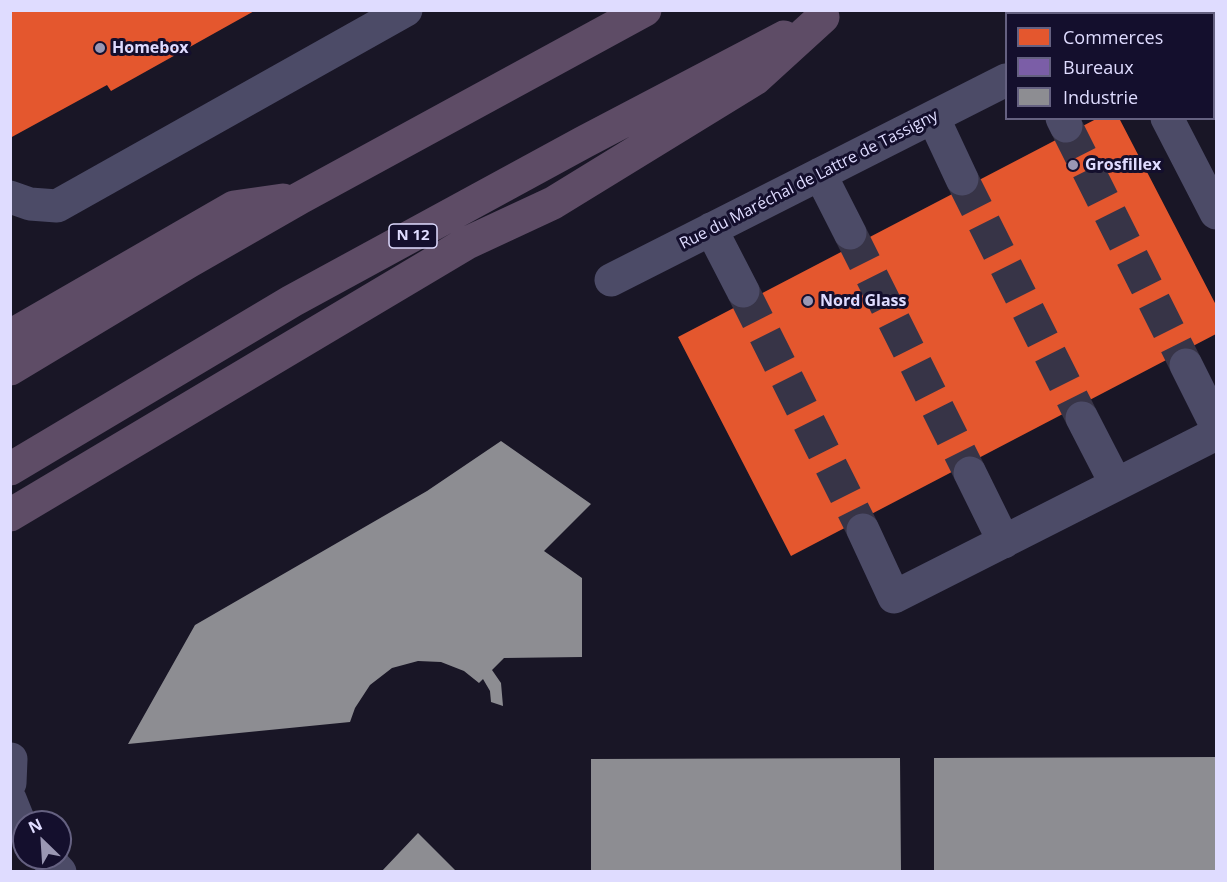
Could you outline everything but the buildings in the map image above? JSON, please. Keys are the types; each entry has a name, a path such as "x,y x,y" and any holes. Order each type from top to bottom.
{"highway":[{"path":"10,369 300,198 645,10"},
{"path":"10,515 466,243 553,203 755,79 830,14"},
{"name":"N 12","path":"10,469 292,301 729,65 830,14"},
{"path":"10,336 234,207 300,198"}],"street":[{"path":"10,197 30,204 57,206 406,10"},
{"name":"Rue du Maréchal de Lattre de Tassigny","path":"611,280 1005,81"},
{"path":"933,117 962,179"},
{"path":"1168,120 1216,213"},
{"path":"820,174 849,233"},
{"path":"711,229 743,291"},
{"path":"1186,365 1216,425"},
{"path":"1082,418 1116,484"},
{"path":"863,530 894,597 1216,434"},
{"path":"970,473 1004,542"}],"tunnel":[{"path":"1066,126 1186,365"},
{"path":"962,179 1082,418"},
{"path":"850,233 970,473"},
{"path":"743,291 863,530"}],"place":[{"name":"Homebox","path":"100,48"},
{"name":"Grosfillex","path":"1073,165"},
{"name":"Nord Glass","path":"808,301"}]}
